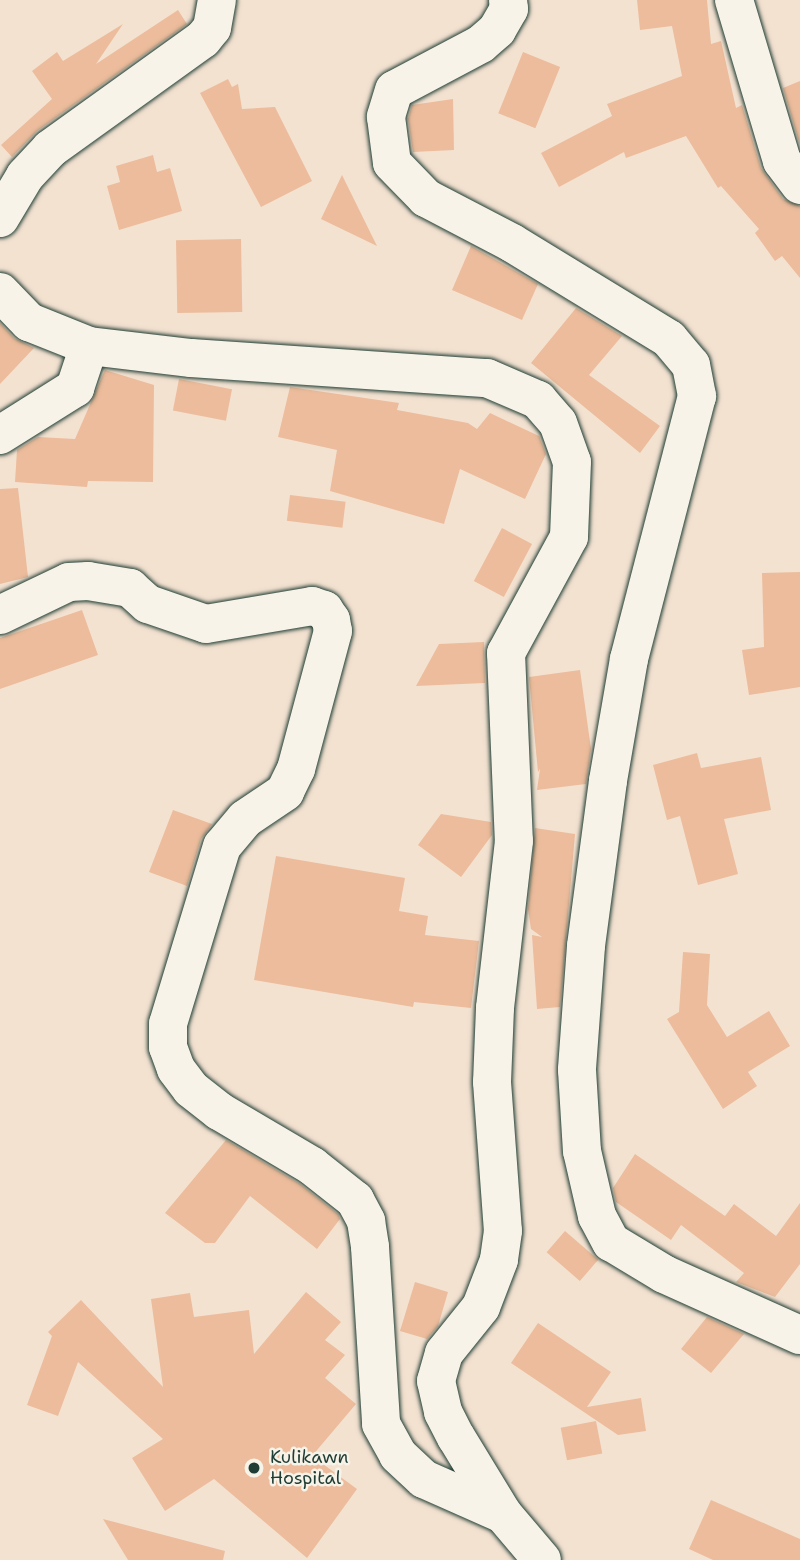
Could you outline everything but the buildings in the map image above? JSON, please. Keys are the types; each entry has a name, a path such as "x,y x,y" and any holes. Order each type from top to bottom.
{"street":[{"path":"0,218 25,176 50,149 203,39 212,28 217,0"},
{"path":"508,0 509,9 497,30 481,44 394,90 386,117 392,163 426,198 512,243 668,339 691,365 697,396 629,659 608,781 586,946 578,1056 582,1151 597,1216 611,1242 664,1273 800,1335"},
{"path":"734,0 782,161 800,185"},
{"path":"0,292 29,322 89,346 191,358 487,378 538,400 558,423 572,462 569,537 506,653 514,841 496,994 492,1082 503,1231 499,1260 481,1307 444,1353 436,1381 443,1412 503,1514 542,1560"},
{"path":"0,435 75,388 89,346"},
{"path":"0,615 69,582 88,581 130,588 148,604 206,624 312,606 324,610 331,620 330,643 296,769 285,792 245,819 222,846 168,1024 168,1047 176,1069 191,1090 219,1111 313,1166 355,1200 366,1221 370,1247 381,1424 398,1455 424,1479 503,1514"}],"place":[{"name":"Kulikawn Hospital","path":"254,1468"}]}
